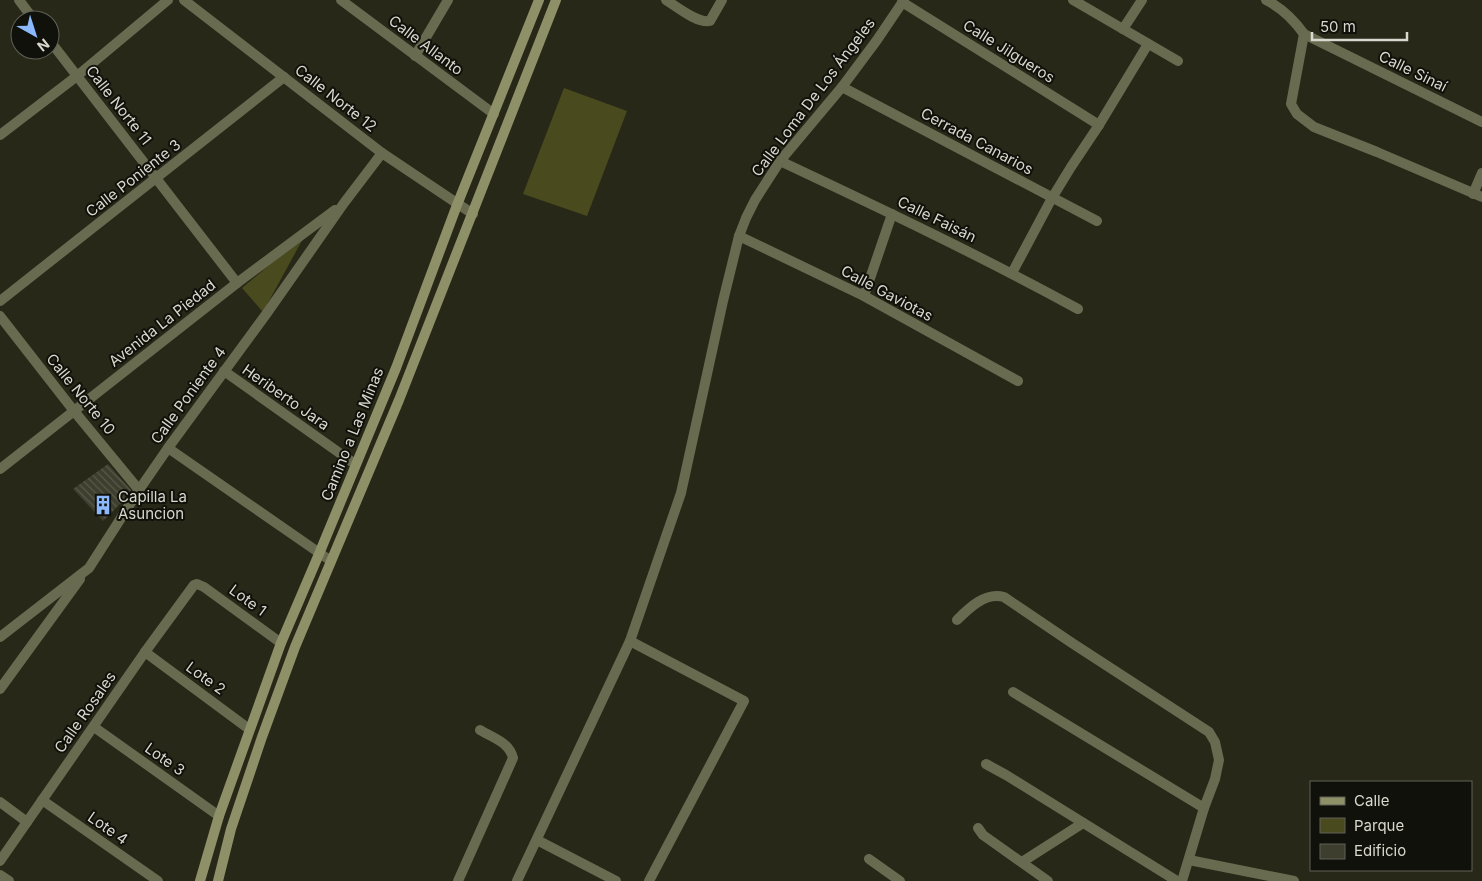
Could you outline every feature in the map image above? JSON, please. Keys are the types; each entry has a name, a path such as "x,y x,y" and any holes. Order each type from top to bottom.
{"street":[{"path":"0,135 77,76 168,0"},
{"name":"Calle Norte 12","path":"184,0 382,153 473,214"},
{"name":"Calle Allanto","path":"342,0 494,114"},
{"path":"415,56 448,0"},
{"name":"Camino a Las Minas","path":"200,881 219,816 281,643 320,554 355,464 396,368 457,205 539,0"},
{"name":"Camino a Las Minas","path":"218,881 231,829 295,647 400,400 556,0"},
{"path":"666,0 705,23 710,21 722,0"},
{"path":"1073,0 1178,61"},
{"path":"1122,29 1142,0"},
{"path":"1266,0 1295,21 1304,34 1291,104 1293,110 1302,120 1314,127 1478,195 1482,173"},
{"name":"Calle Loma De Los Ángeles","path":"517,881 630,641 681,493 723,301 739,236 746,218 754,200 780,161 842,87 903,1"},
{"name":"Calle Jilgueros","path":"903,1 1099,125"},
{"name":"Calle Sinaí","path":"1304,34 1482,122"},
{"path":"1012,273 1052,198 1148,44"},
{"name":"Calle Norte 11","path":"60,54 237,283"},
{"name":"Calle Poniente 3","path":"0,301 284,78"},
{"name":"Cerrada Canarios","path":"842,87 1097,221"},
{"name":"Calle Poniente 4","path":"0,637 88,568 168,448 382,153"},
{"name":"Calle Faisán","path":"780,161 1012,273 1078,310"},
{"name":"Avenida La Piedad","path":"0,469 237,283 344,203"},
{"path":"864,296 892,214"},
{"name":"Calle Gaviotas","path":"739,236 864,296 1018,380"},
{"name":"Calle Norte 10","path":"0,316 139,490"},
{"name":"Heriberto Jara","path":"224,371 355,464"},
{"path":"168,448 331,561"},
{"path":"0,689 88,568"},
{"name":"Lote 1","path":"197,584 204,586 281,643"},
{"name":"Calle Rosales","path":"0,860 94,727 144,652 192,587 197,584"},
{"path":"957,620 970,607 982,600 998,595 1004,597 1210,732 1215,742 1218,760 1215,779 1204,808 1182,881"},
{"path":"630,641 744,701 648,881"},
{"name":"Lote 2","path":"144,652 249,729"},
{"path":"1012,692 1204,808"},
{"name":"Lote 3","path":"94,727 219,816"},
{"path":"458,881 513,758 512,751 507,745 480,730"},
{"path":"986,764 1177,881"},
{"name":"Lote 4","path":"42,800 158,881"},
{"path":"0,802 27,822"},
{"path":"1022,862 1083,823"},
{"path":"978,828 983,835 1048,881"},
{"path":"536,840 616,881"},
{"path":"869,858 900,881"},
{"path":"1189,860 1294,881"},
{"path":"0,875 9,881"}],"green space":[{"path":"564,88 627,111 587,216 523,194"},
{"path":"305,235 263,312 242,288"}],"building":[{"name":"Capilla La Asuncion","path":"108,464 131,490 125,499 103,521 73,489"}],"place":[{"name":"Capilla La Asuncion","path":"103,505"}]}
